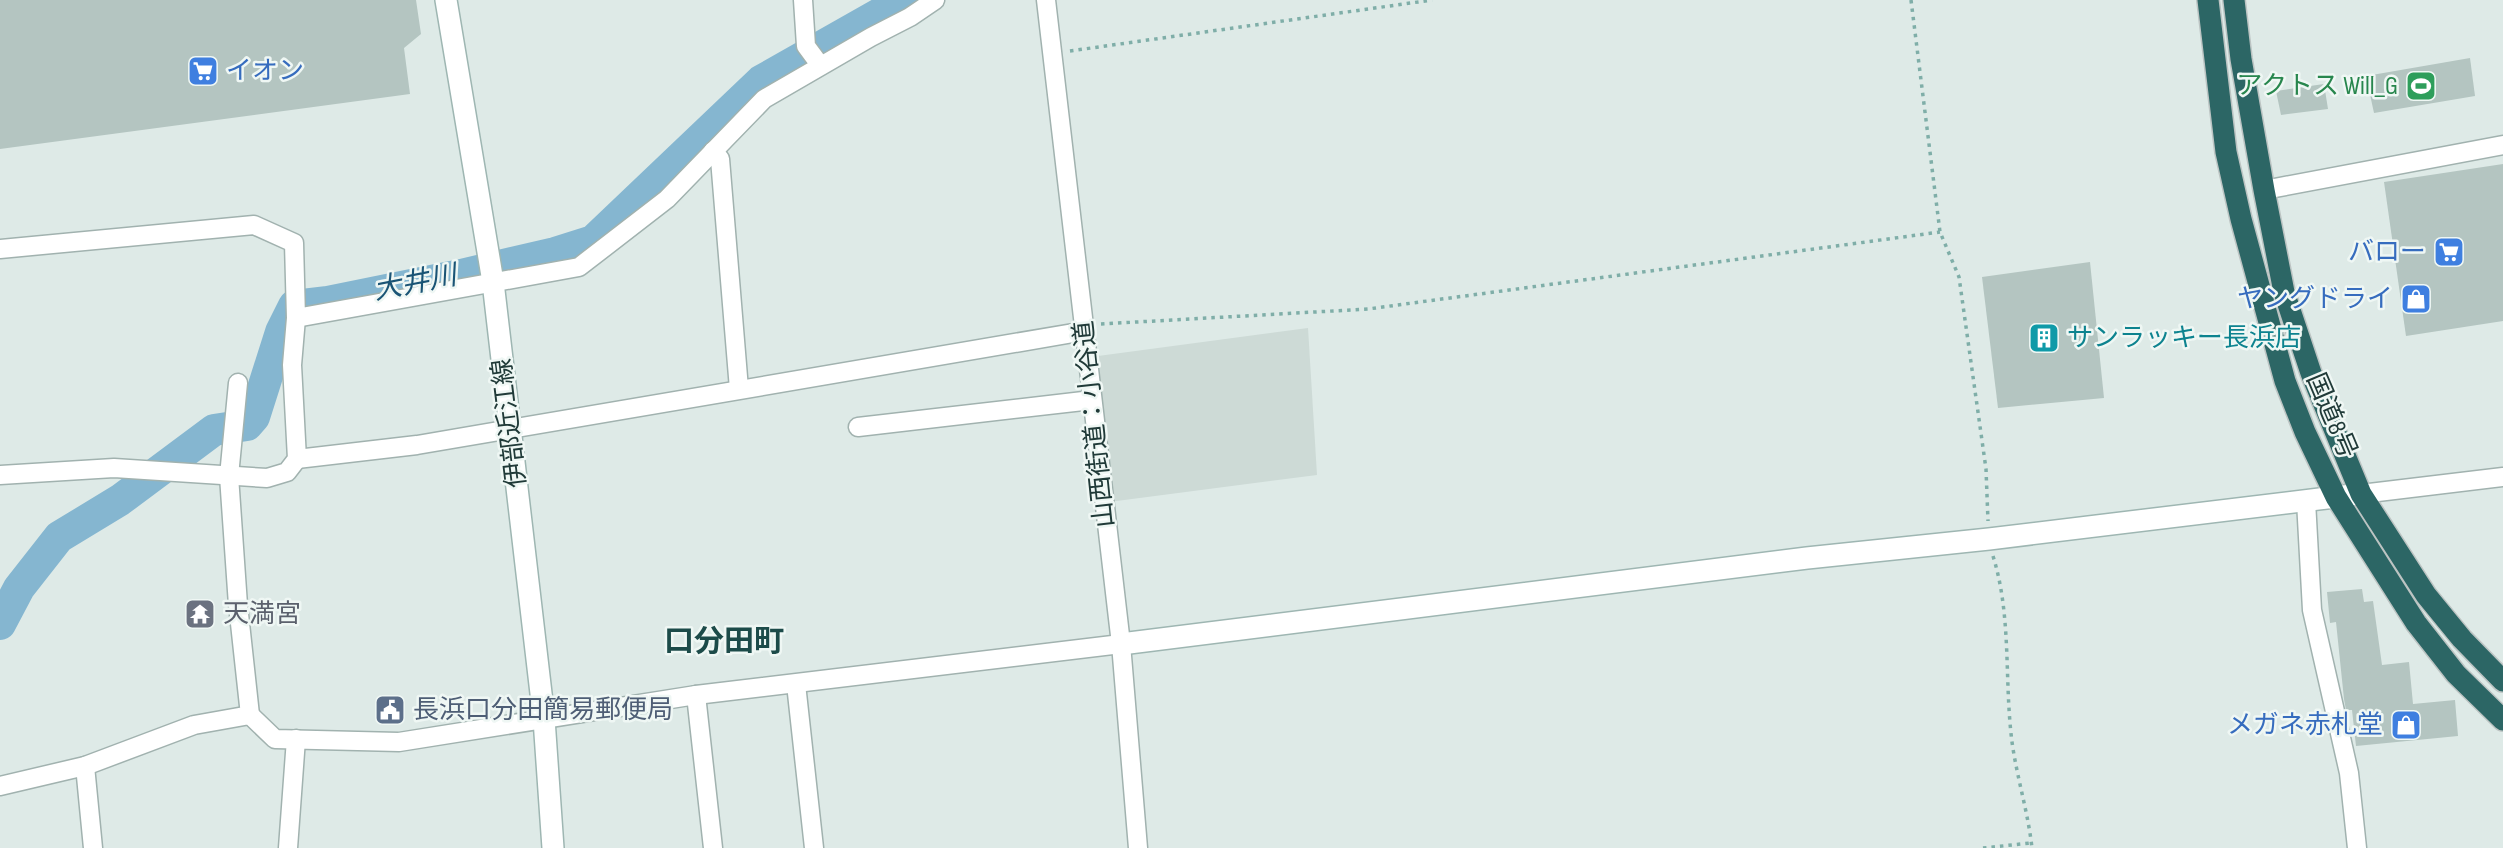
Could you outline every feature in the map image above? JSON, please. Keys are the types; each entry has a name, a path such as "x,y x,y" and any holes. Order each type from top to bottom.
{"highway":[{"name":"国道8号","path":"2208,0 2226,152 2248,250 2285,381 2305,432 2336,497 2416,623 2456,674 2503,720"},
{"name":"国道8号","path":"2234,0 2241,59 2284,292 2311,373 2361,494 2426,595 2462,639 2503,681"}],"street":[{"name":"伊部近江線","path":"446,0 493,282 544,719 553,848"},
{"path":"803,0 806,46 820,65"},
{"path":"296,318 579,267 667,198 764,99 820,65 910,17 935,0"},
{"name":"山西街道：小谷道","path":"1046,0 1121,644 1139,848"},
{"path":"2264,190 2503,145"},
{"path":"713,151 720,159 739,389"},
{"path":"0,249 254,225 293,243 296,318 292,365 297,459 287,472 267,478 114,468 0,475"},
{"path":"297,459 417,445 1084,328"},
{"path":"238,383 229,476 238,605 250,715 275,739 399,742 696,695 1807,558 1989,539 2503,477"},
{"path":"858,427 1092,400"},
{"path":"2306,501 2312,610 2349,774 2357,848"},
{"path":"796,684 814,848"},
{"path":"696,695 713,848"},
{"path":"0,786 85,766 194,725 250,715"},
{"path":"288,848 296,739"},
{"path":"85,766 93,848"}],"path":[{"path":"1054,53 1432,0"},
{"path":"1911,0 1940,232 1959,277 1986,469 1989,539 2000,578 2008,634 2012,742 2032,845 1983,848"},
{"path":"1084,328 1368,309 1940,232"}],"shaded area":[{"path":"1308,328 1317,475 1109,502 1098,356"}],"building":[{"name":"イオン","path":"0,0 416,0 421,34 404,48 410,94 0,149"},
{"name":"アクトス Will_G","path":"2470,58 2475,96 2374,113 2366,76"},
{"path":"2324,84 2328,109 2281,115 2276,91"},
{"name":"バロー","path":"2503,164 2503,321 2406,336 2384,182"},
{"name":"サンラッキー長浜店","path":"2090,262 2104,398 1998,408 1982,277"},
{"path":"2362,589 2364,602 2373,601 2382,665 2409,662 2413,704 2455,700 2458,736 2356,746 2352,710 2346,710 2344,699 2336,622 2330,623 2327,592"}],"waterway":[{"name":"大井川","path":"0,624 19,588 59,537 120,500 214,430 247,425 254,417 281,332 294,306 328,302 461,275 555,253 593,241 761,81 904,0"}],"place":[{"name":"イオン","path":"203,71"},
{"name":"アクトス Will_G","path":"2421,86"},
{"name":"バロー","path":"2449,252"},
{"name":"ヤングドライ","path":"2416,299"},
{"name":"サンラッキー長浜店","path":"2044,338"},
{"name":"天満宮","path":"200,614"},
{"name":"長浜口分田簡易郵便局","path":"390,710"},
{"name":"メガネ赤札堂","path":"2406,725"}],"district":[{"name":"口分田町","path":"724,642"}]}
